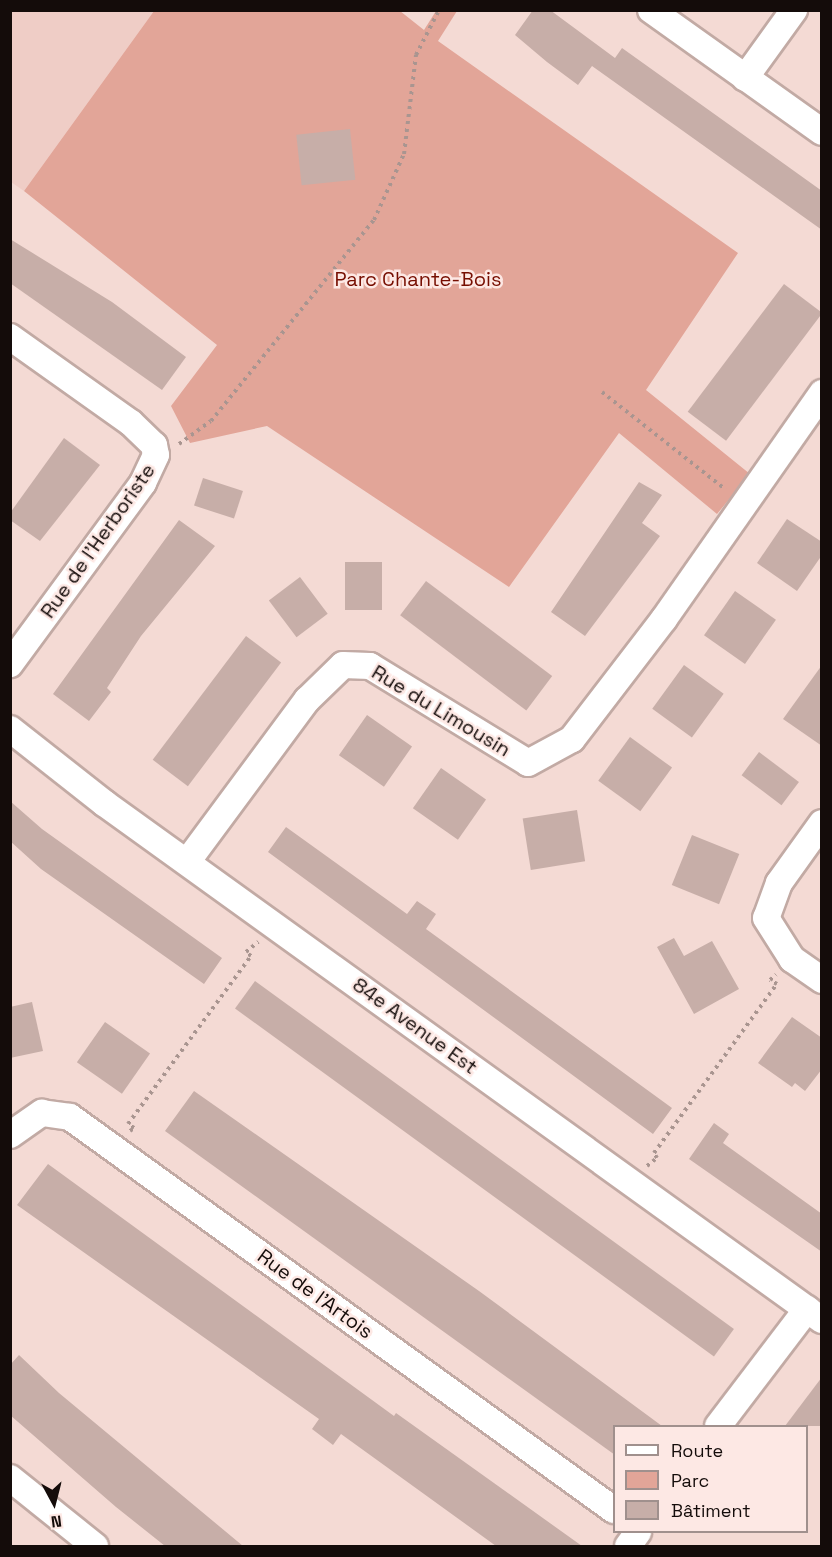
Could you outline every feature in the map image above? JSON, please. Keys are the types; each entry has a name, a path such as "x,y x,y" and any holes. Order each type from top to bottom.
{"street":[{"path":"651,10 822,132"},
{"path":"745,78 794,10"},
{"name":"Rue de l'Herboriste","path":"10,337 131,423 154,446 156,455 143,483 10,664"},
{"name":"Rue du Limousin","path":"187,862 307,700 344,665 370,666 528,763 572,739 745,505 822,393"},
{"name":"84e Avenue Est","path":"10,729 187,862 814,1315"},
{"path":"822,823 779,882 766,918 792,959 822,980"},
{"name":"Rue de l'Artois","path":"10,1135 42,1113 70,1118 613,1509"},
{"path":"719,1425 814,1315"},
{"path":"10,1478 95,1546"},
{"path":"628,1546 637,1533"}],"path":[{"path":"179,444 211,421 374,220 404,154 416,55 439,10"},
{"path":"602,392 745,505"},
{"path":"121,1134 134,1128 129,1124 251,956 246,952 260,941"},
{"path":"646,1166 657,1158 654,1153 777,984 770,980 783,972"}],"shaded area":[{"path":"11,10 154,11 24,191 11,182"}],"green space":[{"name":"Parc Chante-Bois","path":"154,11 400,11 424,30 436,11 457,11 438,41 738,253 646,390 750,474 717,514 619,433 509,587 267,426 190,443 171,406 217,345 24,191"}],"building":[{"path":"533,10 550,10 615,58 622,48 822,191 822,230 592,66 578,85 547,62 515,35"},
{"path":"350,129 355,180 302,185 296,135"},
{"path":"10,239 112,302 186,357 162,390 10,283"},
{"path":"784,284 822,313 726,441 688,412"},
{"path":"64,438 100,465 40,541 10,520 10,513"},
{"path":"203,478 243,491 234,519 194,506"},
{"path":"639,482 662,495 642,523 660,536 585,636 551,612"},
{"path":"787,519 822,542 822,555 797,591 757,563"},
{"path":"179,520 215,546 141,636 107,688 111,692 89,721 53,694"},
{"path":"345,562 382,562 382,610 345,610"},
{"path":"300,577 328,614 297,637 269,600"},
{"path":"426,581 552,676 526,710 400,615"},
{"path":"735,591 776,620 745,664 704,635"},
{"path":"246,636 281,662 188,786 153,760"},
{"path":"684,665 724,694 692,737 652,709"},
{"path":"822,665 822,746 783,719"},
{"path":"367,715 412,747 384,787 339,755"},
{"path":"630,737 672,768 640,811 598,781"},
{"path":"759,752 799,782 781,805 742,775"},
{"path":"441,768 486,800 458,840 413,808"},
{"path":"10,801 42,829 222,958 204,984 41,869 10,841"},
{"path":"577,810 585,861 531,870 523,819"},
{"path":"286,827 407,914 417,901 436,914 426,929 672,1108 653,1134 268,852"},
{"path":"692,835 739,854 719,904 672,885"},
{"path":"674,938 684,956 712,941 739,989 694,1014 657,947"},
{"path":"255,981 734,1329 714,1356 235,1009"},
{"path":"32,1002 43,1051 10,1058 10,1007"},
{"path":"792,1017 822,1038 822,1069 805,1091 795,1083 792,1087 758,1063"},
{"path":"105,1022 150,1054 122,1094 77,1062"},
{"path":"194,1091 479,1291 661,1425 613,1425 613,1454 165,1131"},
{"path":"714,1123 729,1134 723,1143 822,1214 822,1252 689,1159"},
{"path":"48,1164 394,1416 396,1413 582,1546 496,1546 341,1434 333,1445 312,1429 319,1419 17,1205"},
{"path":"19,1355 59,1393 243,1546 165,1546 116,1507 10,1415 10,1365"},
{"path":"822,1377 822,1426 786,1425"}]}
